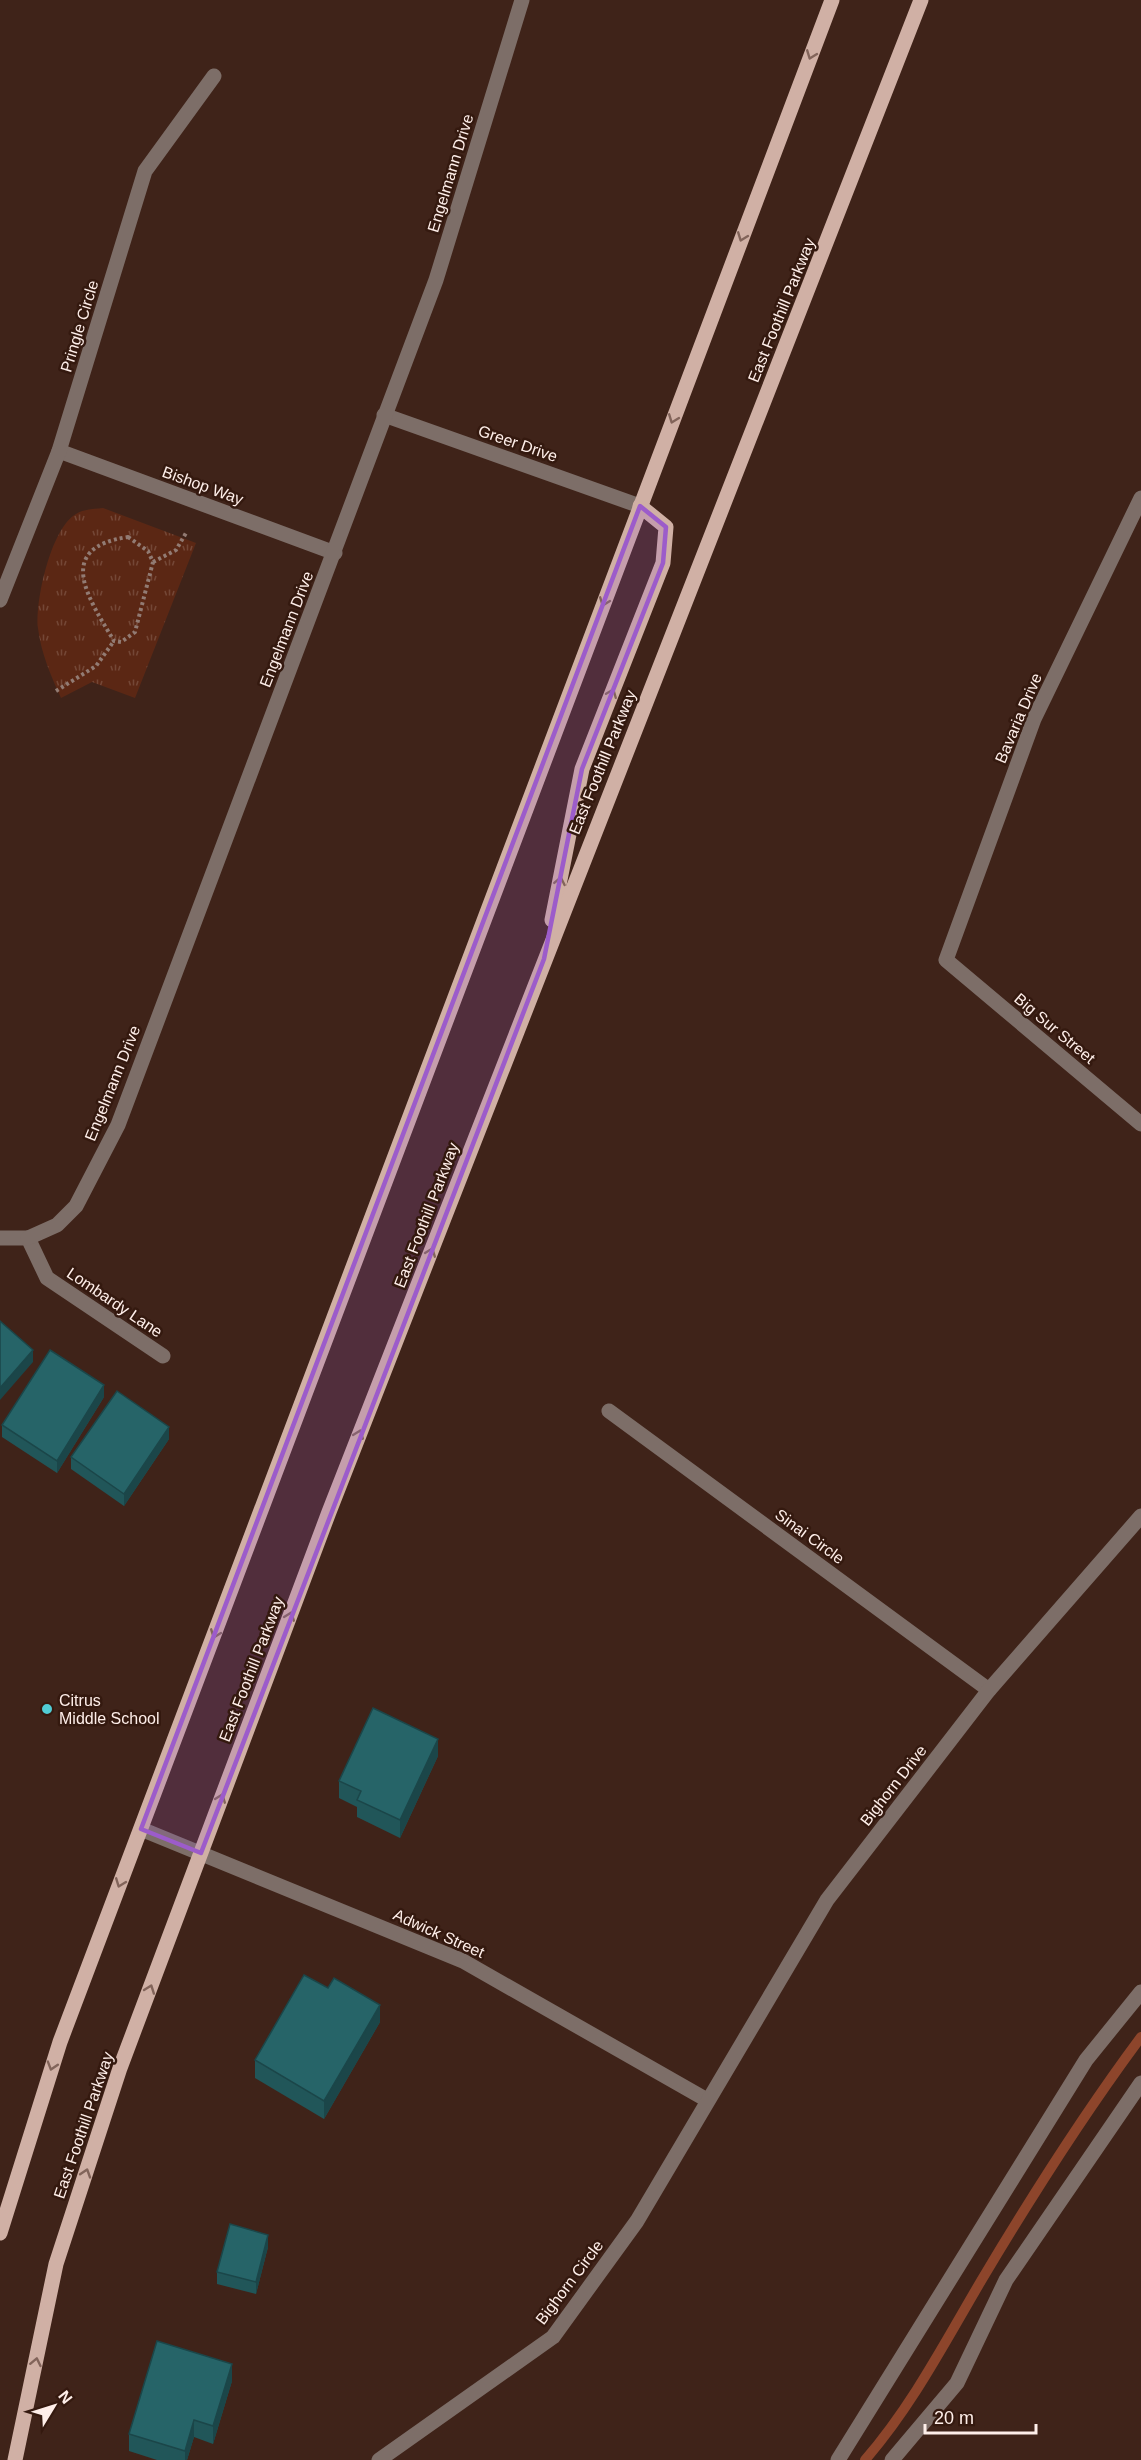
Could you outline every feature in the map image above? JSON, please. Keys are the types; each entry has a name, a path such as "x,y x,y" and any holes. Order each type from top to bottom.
{"main road":[{"path":"0,2233 60,2042 832,0"},
{"name":"East Foothill Parkway","path":"15,2460 56,2264 120,2068 329,1512 921,0"},
{"path":"544,958 582,769 663,563 666,527 640,506"}],"street":[{"name":"Engelmann Drive","path":"28,1238 57,1225 76,1206 118,1125 436,280 522,0"},
{"name":"Pringle Circle","path":"0,600 59,451 145,171 214,76"},
{"name":"Greer Drive","path":"384,415 640,506"},
{"name":"Bishop Way","path":"59,451 334,553"},
{"name":"Bavaria Drive","path":"946,960 1034,719 1141,498"},
{"name":"Big Sur Street","path":"946,960 1141,1124"},
{"path":"0,1238 28,1238"},
{"name":"Lombardy Lane","path":"28,1238 47,1278 163,1356"},
{"name":"Sinai Circle","path":"609,1411 989,1690"},
{"name":"Bighorn Drive","path":"707,2100 827,1900 989,1690 1141,1516"},
{"name":"Adwick Street","path":"141,1829 463,1961 707,2100"},
{"path":"838,2460 1086,2060 1141,1992"},
{"path":"892,2460 957,2382 1006,2280 1141,2083"},
{"name":"Bighorn Circle","path":"379,2460 553,2337 637,2221 707,2100"}],"path":[{"path":"153,562 176,550 186,533"},
{"path":"128,537 148,551 153,562 135,632 126,639 114,640 92,602 84,576 84,558 101,542 128,537"},
{"path":"56,691 96,666 114,640"}],"highlighted area":[{"path":"640,506 666,527 663,563 582,769 544,959 201,1853 141,1829"}],"green space":[{"path":"103,508 196,543 135,698 92,682 61,698 39,637 38,616 42,584 52,549 67,522 82,511"}],"building":[{"path":"0,1321 33,1350 0,1388"},
{"path":"50,1350 104,1385 57,1461 2,1425"},
{"path":"117,1391 169,1427 124,1494 71,1457"},
{"path":"373,1708 438,1739 400,1820 357,1800 361,1791 339,1781"},
{"path":"304,1975 328,1988 334,1978 380,2005 324,2101 255,2060"},
{"path":"230,2224 268,2235 256,2282 217,2272"},
{"path":"157,2341 232,2364 213,2426 194,2420 185,2451 129,2434"}],"waterway":[{"path":"865,2460 913,2396 1038,2187 1141,2037"}],"place":[{"name":"Citrus Middle School","path":"47,1709"}]}
